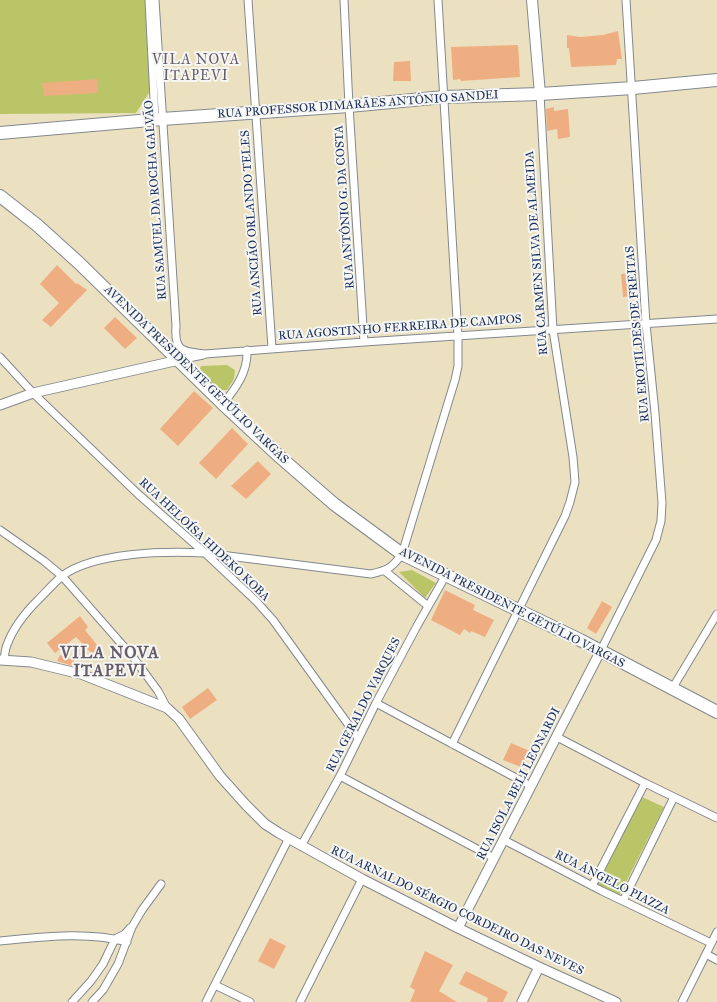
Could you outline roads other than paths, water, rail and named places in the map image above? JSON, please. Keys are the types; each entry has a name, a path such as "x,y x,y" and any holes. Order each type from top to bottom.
{"highway":[{"name":"RUA PROFESSOR DIMARÃES ANTÔNIO SANDEI","path":"0,133 158,119 349,106 444,97 540,94 633,88 715,80"},
{"name":"AVENIDA PRESIDENTE GETÚLIO VARGAS","path":"0,196 37,225 180,355 223,404 334,504 402,554 580,640 600,652 717,712"}],"main road":[{"name":"RUA CARMEN SILVA DE ALMEIDA","path":"532,0 540,94"}],"street":[{"name":"RUA SAMUEL DA ROCHA GALVÃO","path":"150,0 158,119 176,326 176,345 180,355"},
{"name":"RUA SAMUEL DA ROCHA GALVÃO","path":"155,0 158,119"},
{"name":"RUA ANCIÃO ORLANDO TELES","path":"248,0 272,348"},
{"name":"RUA ANTÔNIO G. DA COSTA","path":"344,0 364,342"},
{"path":"167,708 81,674 31,662 2,660 7,645 22,618 62,576 81,566 100,559 179,552 205,553 371,574 385,571 392,566 402,554 458,366 458,336 438,0"},
{"name":"RUA EROTILDES DE FREITAS","path":"600,652 656,540 661,521 662,503 646,324 633,88 626,0"},
{"name":"RUA CARMEN SILVA DE ALMEIDA","path":"452,744 564,516 570,502 575,482 573,457 553,330 540,94"},
{"name":"RUA AGOSTINHO FERREIRA DE CAMPOS","path":"0,405 33,393 180,355 717,319"},
{"path":"223,404 243,376 247,350"},
{"path":"180,355 199,356 205,354"},
{"name":"RUA HELOÍSA HIDEKO KOBA","path":"0,357 33,393 138,494 205,553 256,601 273,620 358,738"},
{"path":"0,530 44,561 62,576 133,657 158,691 167,708"},
{"path":"385,571 428,606"},
{"name":"RUA GERALDO VARQUES","path":"301,846 340,776 376,703 446,575"},
{"path":"672,689 717,614"},
{"name":"RUA ISOLA BELI LEONARDI","path":"458,928 600,652"},
{"path":"376,703 531,786"},
{"name":"RUA ARNALDO SÉRGIO CORDEIRO DAS NEVES","path":"167,708 179,720 220,776 265,824 301,846 362,879 458,928 616,1002"},
{"path":"557,736 645,783 717,818"},
{"path":"340,776 494,858"},
{"path":"592,886 645,783"},
{"path":"623,901 674,797"},
{"path":"206,1002 289,838"},
{"name":"RUA ÂNGELO PIAZZA","path":"504,840 592,886 711,943"},
{"path":"300,1002 362,879"},
{"path":"92,1002 111,978 132,927 142,910 162,884"},
{"path":"72,1002 91,981 103,964 115,939 125,934 132,927"},
{"path":"682,1002 717,932"},
{"path":"0,941 56,936 115,939 127,942"},
{"path":"706,954 717,960"},
{"path":"522,1002 539,967"},
{"path":"215,985 250,1002"}],"district":[{"name":"VILA NOVA ITAPEVI","path":"196,70"},
{"name":"VILA NOVA ITAPEVI","path":"110,663"}]}
